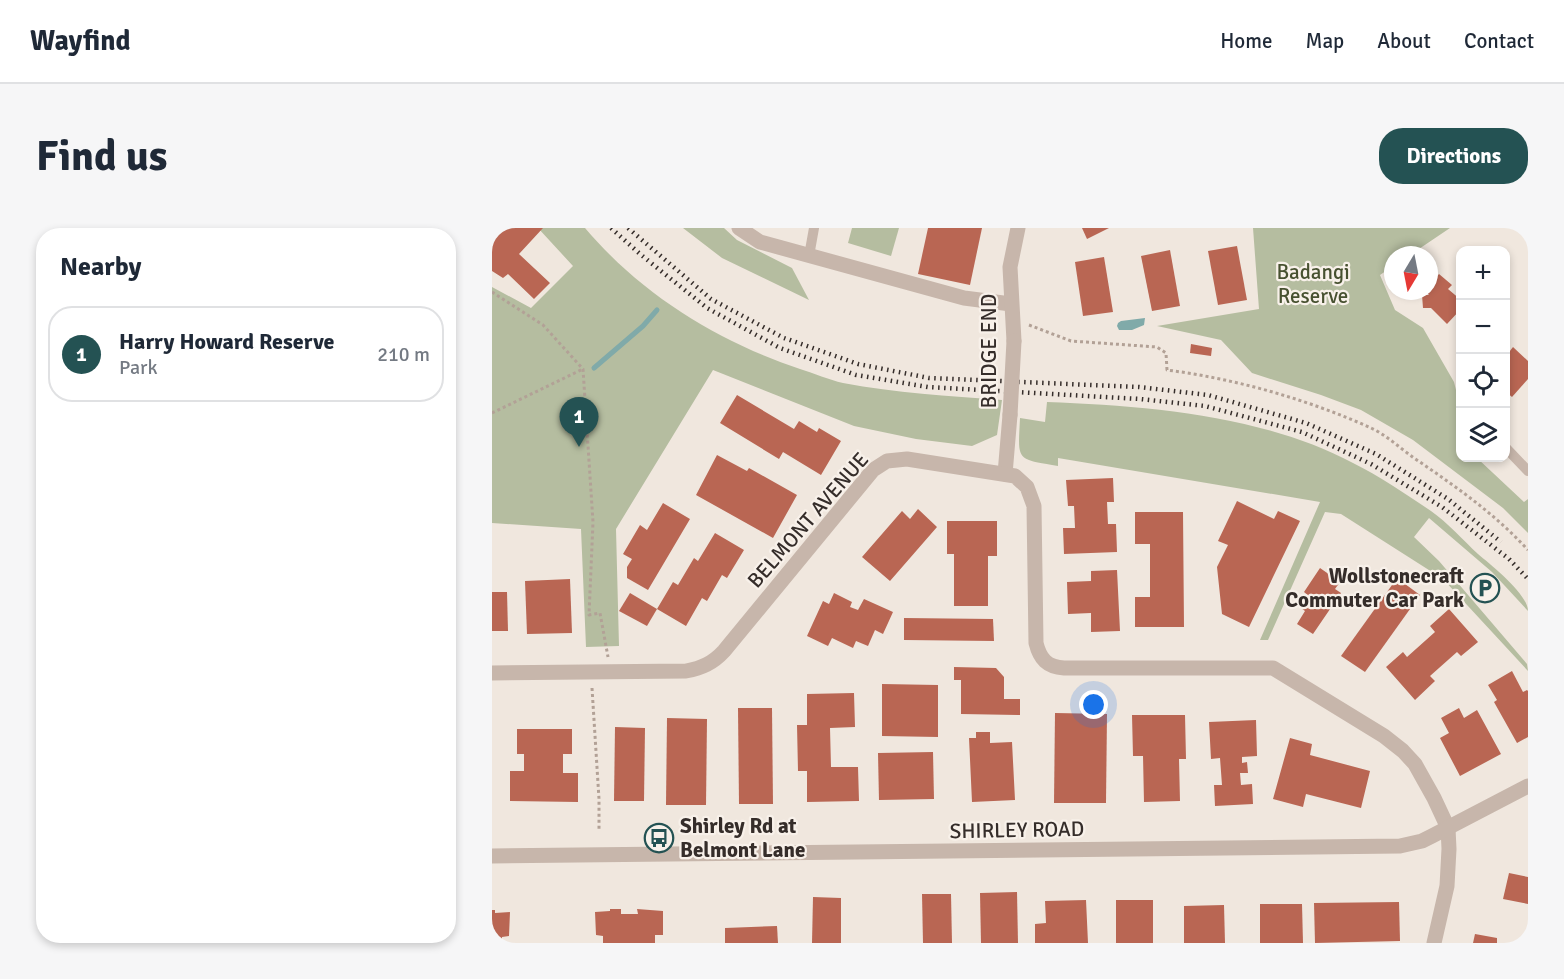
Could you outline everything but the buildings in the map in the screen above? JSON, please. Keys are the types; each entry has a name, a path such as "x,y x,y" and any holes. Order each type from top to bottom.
{"street":[{"path":"739,228 760,242 809,256 964,298 1011,304"},
{"name":"BRIDGE END","path":"1005,474 1014,341 1010,267 1018,228"},
{"name":"BELMONT AVENUE","path":"492,673 701,669 715,661 873,470 887,461 907,459 1005,474 1016,476 1023,482 1034,506 1036,643 1041,658 1047,664 1064,668 1273,668 1384,736 1404,752 1420,771 1448,828"},
{"name":"SHIRLEY ROAD","path":"492,856 1388,846 1422,841 1528,786"},
{"path":"1434,943 1447,885 1448,828"}],"lane":[{"path":"809,256 814,228"},
{"path":"1510,452 1528,471"}],"path":[{"path":"492,292 543,325 583,369 593,522 589,615 600,613 610,671"},
{"path":"1012,321 1071,341 1156,347 1166,353 1167,370 1200,374 1271,391 1371,428 1479,503 1508,528 1528,550"},
{"path":"492,413 583,369"},
{"path":"591,671 599,830"}],"green space":[{"path":"538,228 585,228 607,252 656,295 711,330 769,358 843,383 902,392 1002,400 997,435 972,446 916,439 854,426 713,370 616,529 619,646 586,647 581,529 492,523 492,287 531,308 573,266"},
{"path":"683,228 724,228 737,240 792,268 809,300 722,258"},
{"path":"852,228 899,228 891,256 848,243"},
{"name":"Badangi Reserve","path":"1253,228 1450,228 1423,246 1384,246 1384,272 1380,275 1384,284 1384,300 1391,300 1395,310 1423,328 1454,382 1456,462 1481,462 1524,502 1528,499 1528,533 1503,508 1413,440 1361,410 1252,373 1221,340 1157,326 1259,309"},
{"path":"1047,402 1164,410 1243,424 1318,447 1373,474 1437,516 1516,588 1528,611 1492,572 1429,518 1414,537 1439,561 1527,664 1528,671 1443,579 1341,514 1325,512 1268,640 1260,640 1320,502 1058,458 1058,466 1034,462 1022,456 1020,450 1020,418 1045,422"}],"water":[{"path":"1145,318 1144,325 1132,330 1119,330 1117,326 1121,321"}],"waterway":[{"path":"594,368 643,326 657,310"}],"railway":[{"path":"611,228 707,308 780,348 856,375 928,387 1140,399 1205,406 1302,432 1371,464 1442,507 1509,559 1528,579"},
{"path":"628,228 711,299 784,338 858,364 929,378 1139,387 1208,395 1306,423 1376,454 1448,499 1501,542"}],"place":[{"name":"Harry Howard Reserve","path":"579,447"},
{"name":"Wollstonecraft Commuter Car Park","path":"1485,588"},
{"name":"Shirley Rd at Belmont Lane","path":"659,838"}]}
